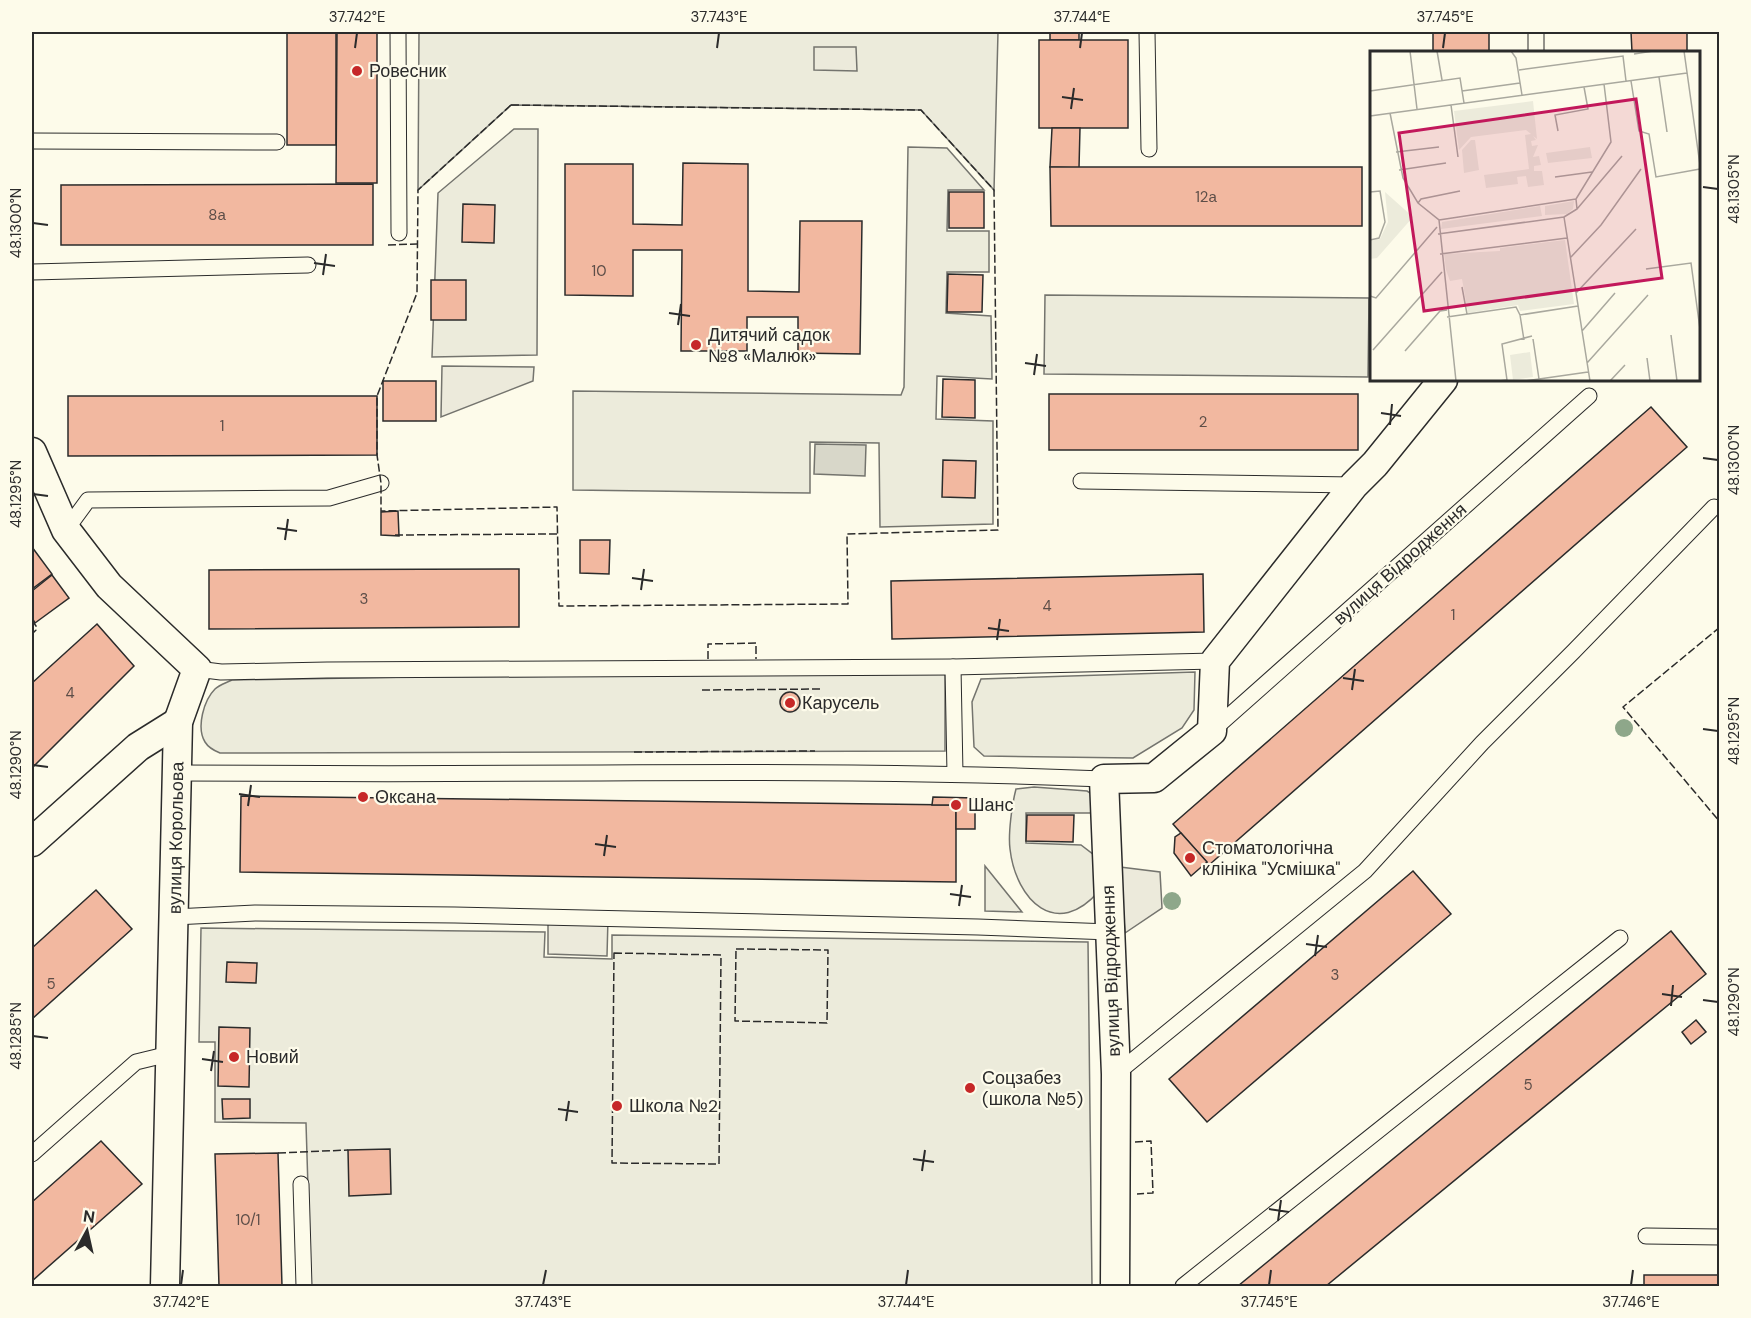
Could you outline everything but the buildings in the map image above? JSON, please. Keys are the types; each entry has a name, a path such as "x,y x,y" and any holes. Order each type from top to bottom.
{"street":[{"path":"1212,731 1215,661 1354,485 1375,464 1442,381"},
{"path":"32,452 66,530 109,586 197,669"},
{"name":"вулиця Корольова","path":"165,1287 178,722 197,669"},
{"path":"32,842 138,747 178,722"},
{"name":"вулиця Відродження","path":"1115,1287 1116,1074 1104,780 1154,778 1212,731"}],"lane":[{"path":"398,32 399,234"},
{"path":"1147,32 1149,149"},
{"path":"1536,32 1536,51"},
{"path":"32,141 277,142"},
{"path":"32,272 308,265"},
{"name":"вулиця Відродження","path":"1212,731 1589,396"},
{"path":"1081,481 1354,485"},
{"path":"66,530 88,500 329,498 381,483"},
{"path":"1116,1074 1365,871 1482,743 1714,507"},
{"path":"197,669 221,672 953,667 1215,661"},
{"path":"953,667 955,774"},
{"path":"176,773 778,772 955,774 1104,780"},
{"path":"174,918 255,913 455,915 1110,932"},
{"path":"1183,1287 1620,938"},
{"path":"32,1154 136,1062 169,1054"},
{"path":"301,1184 304,1287"},
{"path":"1646,1236 1719,1237"}],"shaded area":[{"path":"419,32 998,32 994,190 921,110 511,105 418,190"},
{"path":"814,47 856,47 857,71 814,70"},
{"path":"514,129 538,129 537,355 432,357 438,193"},
{"path":"908,147 947,148 984,190 948,190 947,231 989,231 989,272 947,272 946,313 991,316 992,379 937,376 936,419 993,421 993,524 880,527 879,443 810,442 810,493 573,490 573,391 901,395 904,387"},
{"path":"1045,295 1369,298 1368,377 1044,374"},
{"path":"442,366 534,367 533,381 441,417"},
{"path":"815,444 866,445 865,476 814,474"},
{"path":"1195,672 1194,710 1182,728 1133,758 984,756 974,747 972,702 981,679"},
{"path":"945,674 945,751 220,753 206,744 201,729 202,714 211,694 218,686 232,680"},
{"path":"1034,787 1087,791 1095,796 1094,813 1026,813 1026,843 1081,845 1094,855 1099,891 1083,905 1068,912 1054,913 1041,908 1030,898 1014,868 1010,835 1016,789"},
{"path":"985,866 1022,912 985,911"},
{"path":"1120,867 1160,872 1162,908 1125,933"},
{"path":"548,917 608,918 607,956 548,954"},
{"path":"201,928 545,932 544,957 612,959 612,935 1088,942 1092,1286 311,1286 306,1123 215,1122 215,1042 199,1042"}],"fence":[{"path":"511,105 921,110 994,190 998,530 847,534 848,604 559,606 557,507 381,511 381,483 377,455 377,396 417,293 418,190 511,105"},
{"path":"388,245 417,244"},
{"path":"395,535 558,534"},
{"path":"32,620 36,626 32,634"},
{"path":"1720,627 1623,707 1720,822"},
{"path":"708,659 708,644 756,643 756,659"},
{"path":"702,690 823,689"},
{"path":"634,752 815,751"},
{"path":"736,949 828,950 827,1023 735,1021 736,949"},
{"path":"614,953 721,955 719,1164 612,1163 614,953"},
{"path":"1135,1142 1151,1141 1153,1193 1137,1194"},
{"path":"278,1153 348,1150"}],"place":[{"name":"Ровесник","path":"357,71"},
{"name":"Дитячий садок №8 «Малюк»","path":"696,345"},
{"name":"Карусель","path":"790,703"},
{"name":"Оксана","path":"363,797"},
{"name":"Шанс","path":"956,805"},
{"name":"Стоматологічна клініка \"Усмішка\"","path":"1190,858"},
{"name":"Новий","path":"234,1057"},
{"name":"Соцзабез (школа №5)","path":"970,1088"},
{"name":"Школа №2","path":"617,1106"}]}
